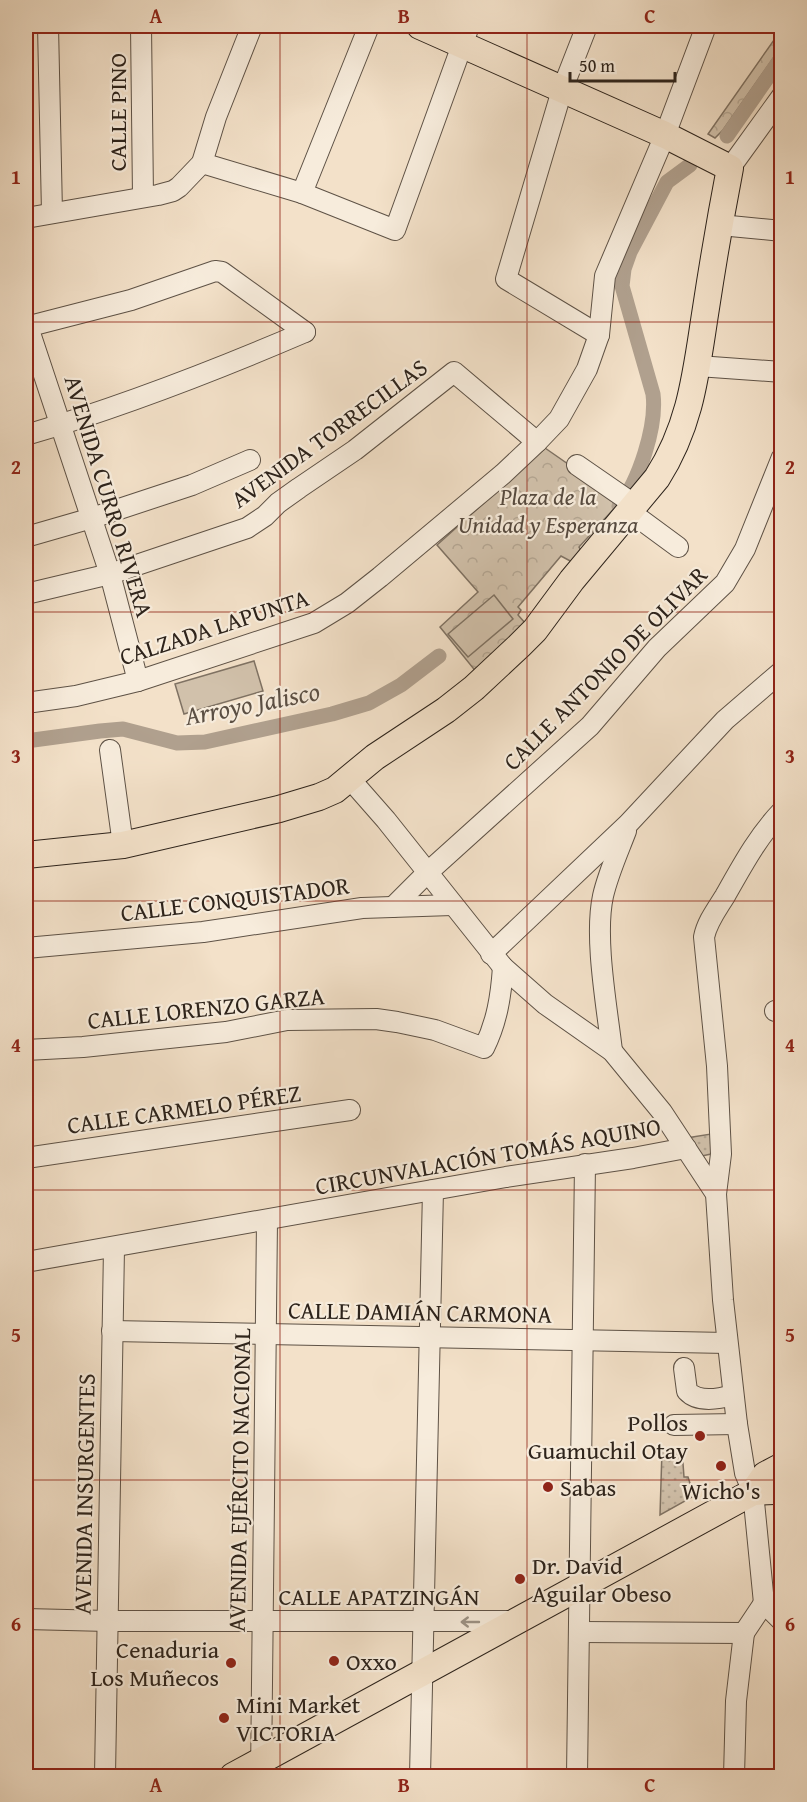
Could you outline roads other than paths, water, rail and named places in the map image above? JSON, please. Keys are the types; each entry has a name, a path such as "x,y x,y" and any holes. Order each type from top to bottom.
{"main road":[{"path":"26,855 123,845 304,802 335,790 375,757 446,710 474,688 535,630 627,503 657,478 681,435 698,366 730,168 665,135 562,90 465,35 420,26"},
{"path":"753,1492 765,1475 782,1466"},
{"path":"233,1776 261,1769 422,1673 753,1492 774,1491 782,1487"}],"street":[{"path":"48,26 52,213"},
{"name":"CALLE PINO","path":"141,26 143,198"},
{"path":"26,218 173,191 202,163 216,117 252,26"},
{"path":"302,193 369,26"},
{"path":"587,26 562,90 506,279 599,335"},
{"name":"CALZADA LAPUNTA","path":"26,703 76,696 138,681 297,629 331,614 388,570 503,474 537,442 559,419 587,369 599,335 605,276 665,135 706,26"},
{"path":"202,163 302,193 395,230 465,35"},
{"path":"730,168 782,96"},
{"path":"720,225 782,231"},
{"path":"26,435 211,372 305,332 222,272 215,271 131,300 27,327"},
{"name":"AVENIDA CURRO RIVERA","path":"27,327 62,424 110,574 138,681"},
{"path":"698,366 782,372"},
{"name":"AVENIDA TORRECILLAS","path":"26,594 110,574 247,528 265,516 278,503 355,450 454,372 537,442"},
{"name":"CALLE ANTONIO DE OLIVAR","path":"393,907 584,732 657,648 725,583 735,570 745,549 782,457"},
{"path":"26,537 192,485 250,460"},
{"path":"577,465 627,503 678,547"},
{"path":"497,961 725,720 782,671"},
{"path":"110,750 123,845"},
{"path":"350,778 497,961 545,1004 612,1051 662,1112 716,1194"},
{"path":"782,811 770,823 734,880 710,920 704,937 717,1066 721,1154 716,1194 727,1343 736,1424 745,1473 753,1492 764,1603 782,1621"},
{"path":"612,1051 603,976 601,921 603,897 628,824"},
{"name":"CALLE CONQUISTADOR","path":"26,948 203,932 362,908 452,905"},
{"name":"CALLE LORENZO GARZA","path":"26,1050 83,1047 226,1032 286,1020 376,1019 435,1030 484,1047 492,1032 496,1017 497,961"},
{"name":"CALLE CARMELO PÉREZ","path":"26,1158 350,1110"},
{"name":"CIRCUNVALACIÓN TOMÁS AQUINO","path":"26,1262 585,1164 633,1158 691,1155 711,1162 721,1154"},
{"path":"577,1776 585,1164"},
{"path":"420,1776 433,1190"},
{"name":"AVENIDA EJÉRCITO NACIONAL","path":"261,1769 267,1220"},
{"name":"AVENIDA INSURGENTES","path":"105,1776 114,1248"},
{"name":"CALLE DAMIÁN CARMONA","path":"112,1331 727,1343"},
{"path":"684,1368 687,1391 694,1397 716,1399 733,1395"},
{"path":"674,1425 736,1424"},
{"path":"734,1776 736,1701 744,1633 764,1603"},
{"name":"CALLE APATZINGÁN","path":"26,1619 517,1621"},
{"path":"580,1632 744,1633"}],"waterway":[{"name":"Arroyo Jalisco","path":"727,136 782,57"},
{"name":"Arroyo Jalisco","path":"619,506 640,468 649,437 654,407 653,394 622,286 624,269 630,252 667,182 690,165"},
{"name":"Arroyo Jalisco","path":"26,741 123,729 177,743 205,742 332,714 369,703 401,685 439,656"}],"place":[{"name":"Pollos Guamuchil Otay","path":"700,1436"},
{"name":"Wicho's","path":"721,1466"},
{"name":"Sabas","path":"548,1487"},
{"name":"Dr. David Aguilar Obeso","path":"520,1579"},
{"name":"Oxxo","path":"334,1661"},
{"name":"Cenaduria Los Muñecos","path":"231,1663"},
{"name":"Mini Market VICTORIA","path":"224,1718"}],"park label":[{"name":"Plaza de la Unidad y Esperanza","path":"548,510"}]}
